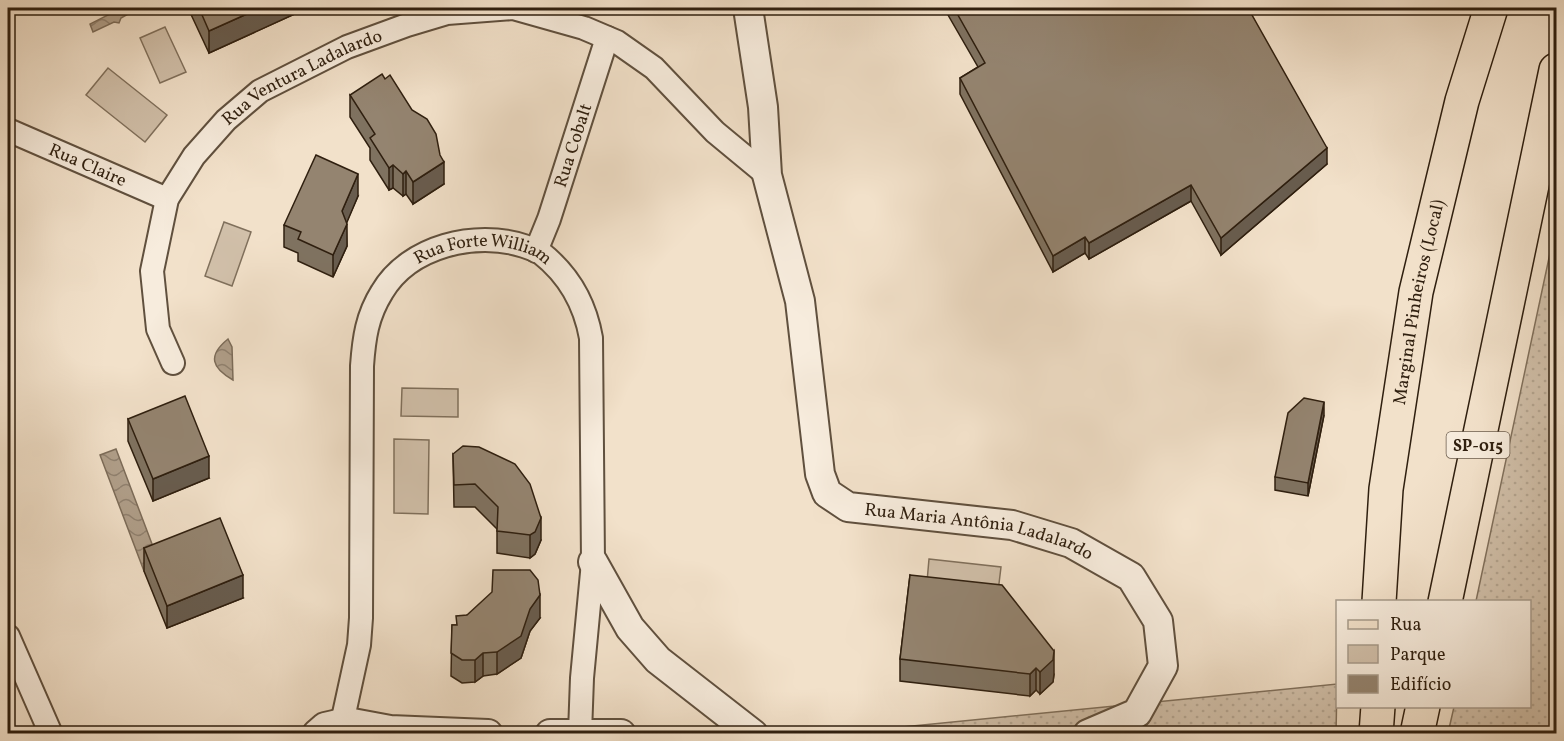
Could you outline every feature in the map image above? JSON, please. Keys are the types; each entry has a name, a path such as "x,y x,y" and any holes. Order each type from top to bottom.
{"main road":[{"name":"Marginal Pinheiros (Local)","path":"1379,600 1386,489 1416,292 1462,101 1491,8"},
{"name":"SP-015","path":"1445,600 1557,70"},
{"path":"1376,734 1378,708"},
{"path":"1417,734 1423,708"}],"street":[{"name":"Rua Ventura Ladalardo","path":"173,363 158,329 152,271 167,200 194,156 226,120 260,91 338,51 408,25 447,13 513,8 552,17 617,42 654,68 715,132 767,175"},
{"name":"Rua Maria Antônia Ladalardo","path":"748,8 763,107 767,175 800,301 820,474 827,493 848,507 1012,525 1071,543 1131,577 1158,621 1163,666 1137,713 1088,734"},
{"name":"Rua Cobalt","path":"536,251 549,219 607,38"},
{"name":"Rua Claire","path":"8,130 167,200"},
{"name":"Rua Forte William","path":"330,728 359,645 362,366 365,330 371,311 383,290 398,272 423,255 445,245 486,240 513,243 536,251 556,267 576,292 586,312 589,329 593,562 582,678 580,733"},
{"path":"593,562 630,628 658,660 753,734"},
{"path":"8,636 51,734"},
{"path":"330,728 488,734"},
{"path":"550,734 621,734"}],"green space":[{"path":"165,27 186,72 160,83 140,38"},
{"path":"108,68 167,115 145,142 86,95"},
{"path":"224,222 251,232 232,286 205,276"},
{"path":"1556,225 1556,733 1448,733 1454,708 1531,708 1531,600 1476,600"},
{"path":"402,388 458,389 458,417 401,416"},
{"path":"394,439 429,440 428,514 394,513"},
{"path":"929,559 1001,567 997,600 926,593"},
{"path":"1336,684 1336,733 832,734"}],"water":[{"path":"113,8 118,11 127,8 130,13 121,18 119,23 114,22 93,32 90,24 110,14"},
{"path":"228,339 232,347 233,380 220,371 215,361 217,351"},
{"path":"116,449 160,565 144,571 100,455"}],"building":[{"path":"199,8 260,8 209,31"},
{"path":"954,8 1248,8 1327,148 1221,238 1191,185 1089,243 1085,237 1053,256 960,78 985,63"},
{"path":"382,74 385,79 390,75 412,110 427,119 436,134 440,155 444,162 413,182 406,171 403,174 393,165 389,168 370,138 375,134 350,95"},
{"path":"316,155 358,174 342,211 347,224 333,255 298,239 301,232 284,225"},
{"path":"185,396 209,456 153,479 128,419"},
{"path":"1304,398 1324,402 1308,483 1275,477 1288,413"},
{"path":"463,446 479,447 515,464 530,484 541,518 535,532 530,535 497,531 498,507 475,484 454,485 453,454"},
{"path":"220,518 243,575 167,606 144,548"},
{"path":"493,570 530,570 538,580 540,595 530,609 521,636 497,652 483,653 475,660 462,660 451,653 452,625 457,625 456,616 467,615 492,592"},
{"path":"910,575 1002,585 1054,651 1053,660 1040,672 1036,668 1030,674 900,659"}]}
